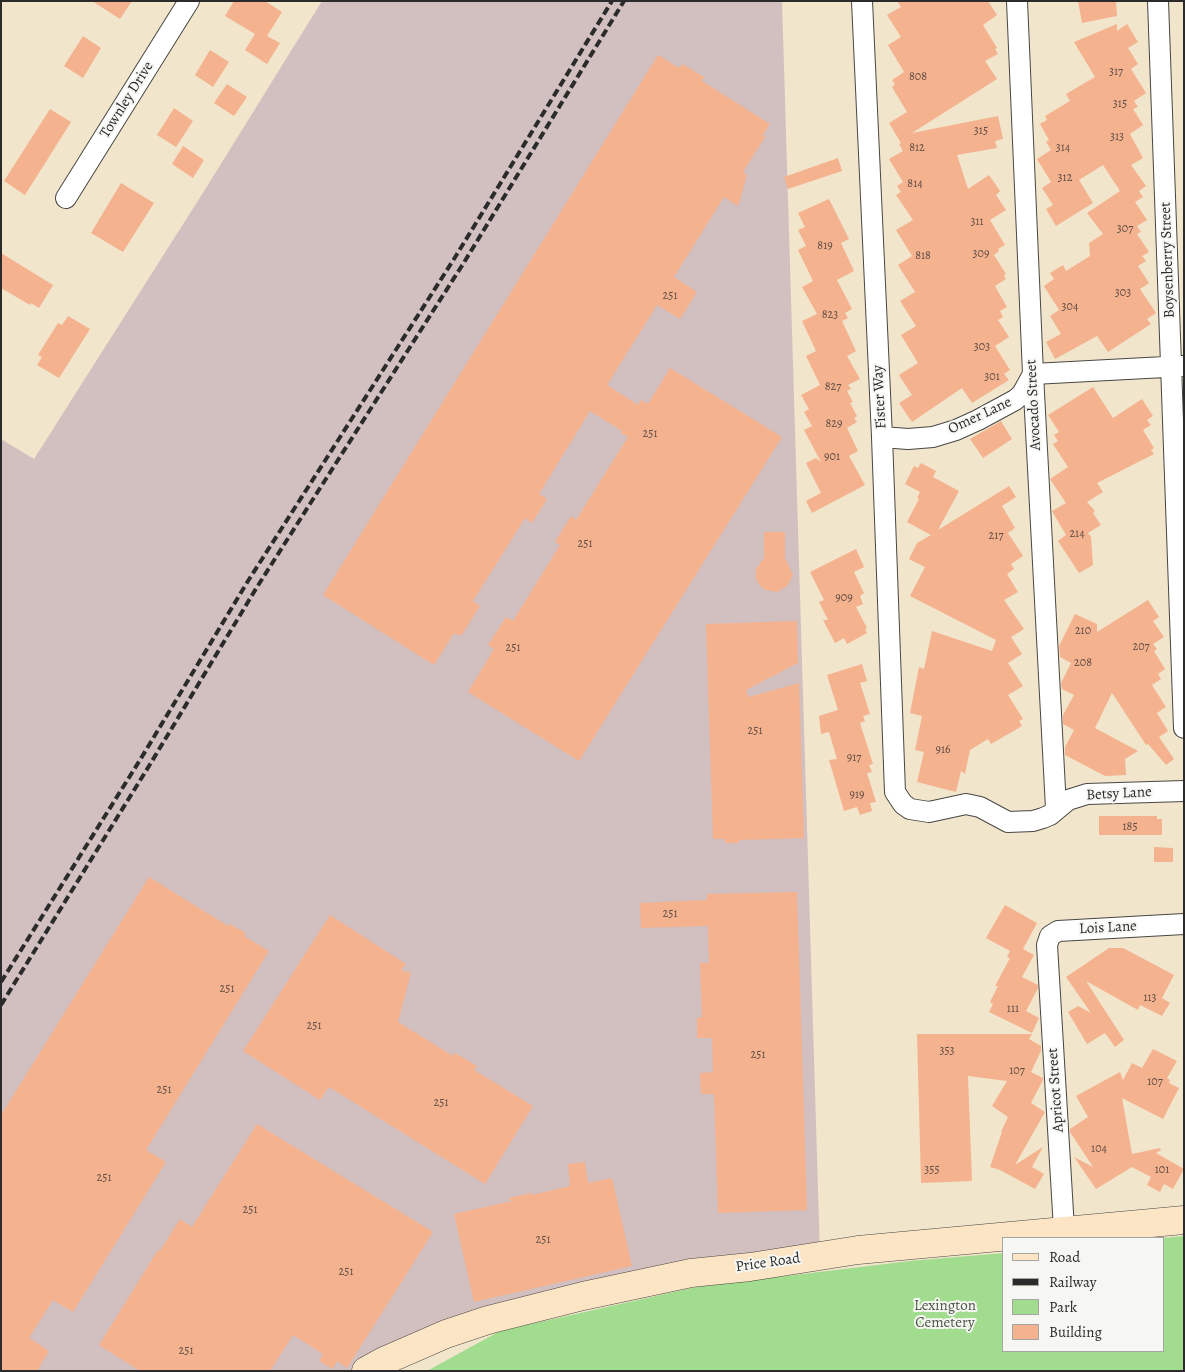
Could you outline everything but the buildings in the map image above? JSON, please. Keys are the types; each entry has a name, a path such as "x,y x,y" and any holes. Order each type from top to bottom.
{"street":[{"name":"Townley Drive","path":"66,198 189,1"},
{"name":"Fister Way","path":"862,1 882,437 894,792"},
{"name":"Avocado Street","path":"1017,1 1033,374 1056,808"},
{"name":"Boysenberry Street","path":"1158,1 1178,366 1184,728"},
{"path":"1033,374 1178,366"},
{"name":"Omer Lane","path":"882,437 908,440 933,437 964,427 1015,400 1022,394 1033,374"},
{"name":"Betsy Lane","path":"894,792 903,804 910,809 929,812 966,804 980,806 1008,822 1038,820 1050,815 1056,808 1068,800 1088,794 1184,791"},
{"name":"Lois Lane","path":"1047,952 1050,936 1058,931 1184,924"},
{"name":"Apricot Street","path":"1047,952 1064,1230"},
{"name":"Price Road","path":"366,1371 384,1361 446,1334 488,1320 583,1296 691,1273 858,1250 1184,1220"}],"shaded area":[{"path":"322,1 782,1 820,1256 662,1279 366,1371 1,1371 1,439 34,459"}],"green space":[{"name":"Lexington Cemetery","path":"1184,1236 1184,1371 427,1371 500,1331 696,1287 910,1261 1002,1253 1002,1352 1165,1352 1165,1238"}],"railway":[{"path":"1,982 140,760 248,581 454,259 612,1"},
{"path":"1,1005 257,587 463,264 624,1"}]}
